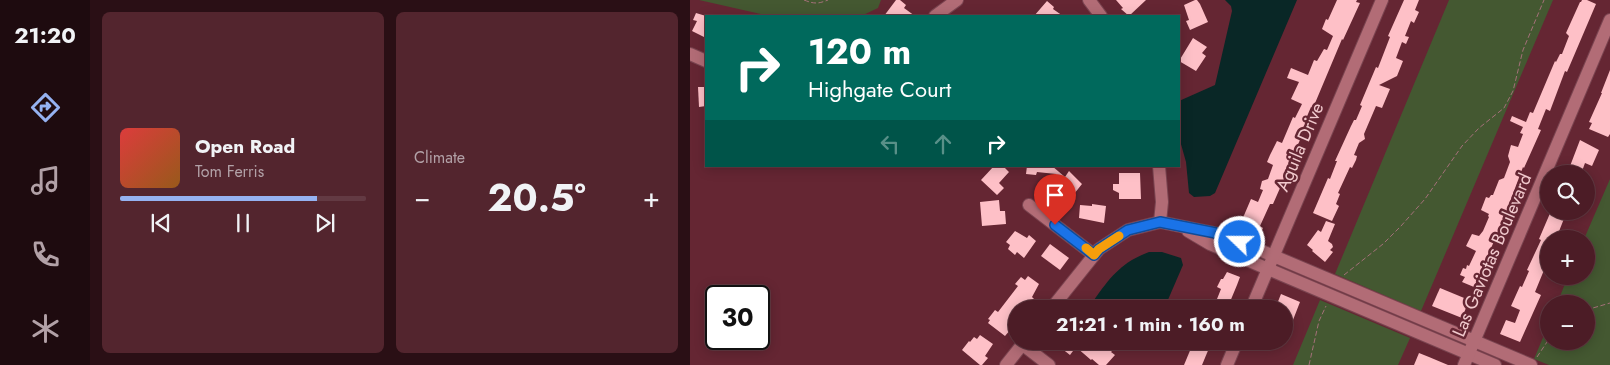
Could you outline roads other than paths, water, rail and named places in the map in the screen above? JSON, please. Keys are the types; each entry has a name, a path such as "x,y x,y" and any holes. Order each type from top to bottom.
{"street":[{"path":"936,15 957,0"},
{"path":"1089,0 1100,15"},
{"name":"Aguila Drive","path":"1255,300 1382,0"},
{"name":"Las Gaviotas Boulevard","path":"1466,360 1610,20"},
{"path":"690,54 705,61"},
{"path":"1159,167 1162,202 1160,222"},
{"path":"1030,205 1094,255"},
{"path":"1058,300 1099,249 1128,230 1160,222 1216,233 1474,341 1534,362"},
{"path":"1177,225 1210,244 1331,296 1466,360 1495,365"},
{"path":"1006,365 1018,350"},
{"path":"1032,350 1049,365"},
{"path":"1227,365 1233,350"}],"water":[{"path":"1225,0 1297,0 1215,193 1210,196 1194,197 1189,193 1186,162 1180,141 1180,101 1215,85 1232,11 1231,6"},
{"path":"1149,252 1162,252 1181,258 1183,265 1168,300 1094,300 1117,271 1131,260"}]}
